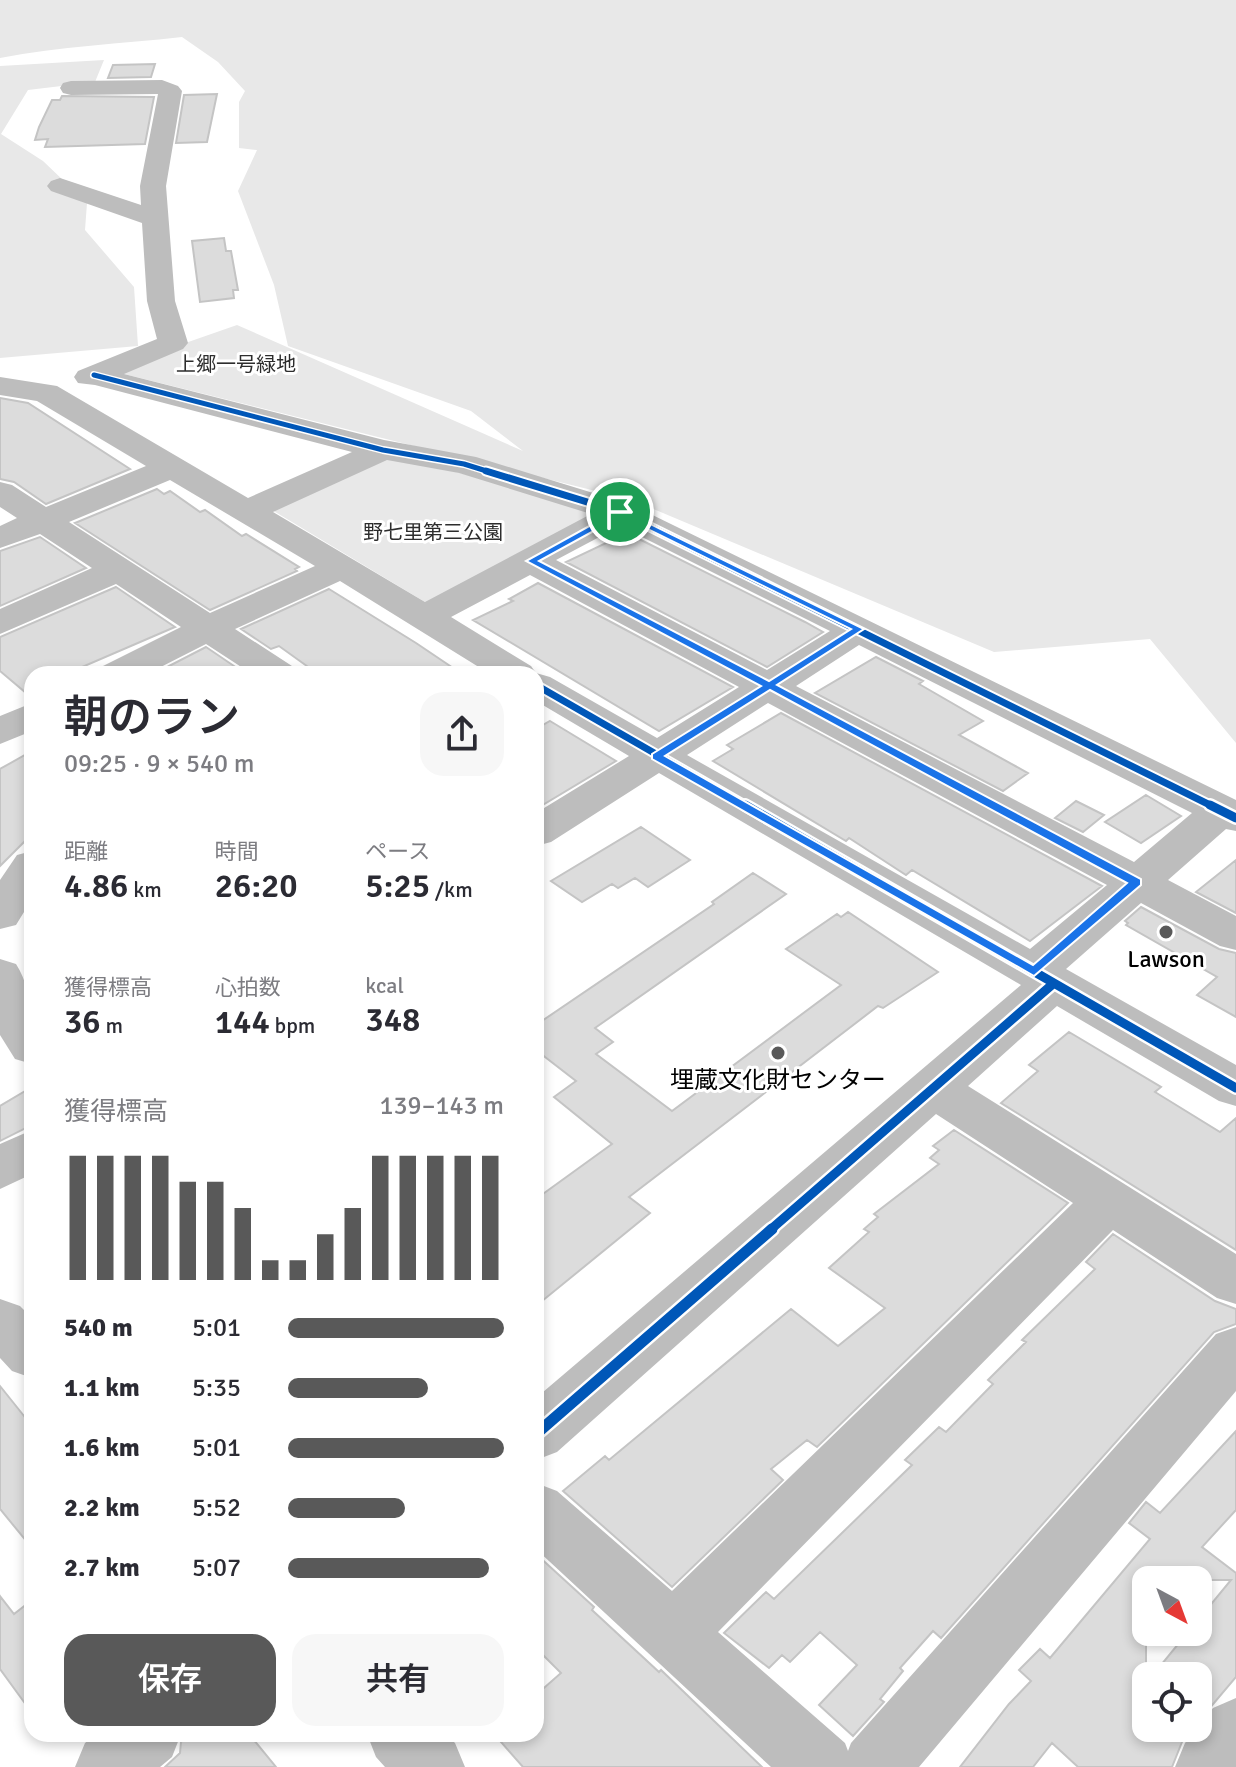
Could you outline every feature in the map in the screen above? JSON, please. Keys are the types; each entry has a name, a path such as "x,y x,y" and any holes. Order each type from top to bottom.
{"street":[{"path":"46,393 173,343 161,301 153,186 170,91 162,87 71,88"},
{"path":"60,186 154,218"},
{"path":"94,375 383,450 464,464 620,512 1229,814 1136,882 934,1088 544,1427"},
{"path":"0,386 46,393 503,666"},
{"path":"247,511 383,450"},
{"path":"0,538 171,467"},
{"path":"0,492 266,666"},
{"path":"422,618 620,512"},
{"path":"531,561 1236,935"},
{"path":"133,666 342,567"},
{"path":"0,623 116,570"},
{"path":"544,827 859,629"},
{"path":"544,690 1236,1088"},
{"path":"0,732 24,719"},
{"path":"0,914 24,877"},
{"path":"11,984 11,1016 24,1035"},
{"path":"934,1088 1236,1282"},
{"path":"0,1169 24,1154"},
{"path":"673,1634 1109,1201"},
{"path":"0,1322 24,1346"},
{"path":"875,1767 1236,1351"},
{"path":"544,1517 821,1767"},
{"path":"1209,1767 1236,1731"},
{"path":"109,1767 139,1742"},
{"path":"408,1742 431,1767"}],"green space":[{"name":"上郷一号緑地","path":"0,0 1236,0 1236,743 1150,639 994,652 632,500 108,370 237,325 523,451 471,411 288,346 274,285 238,191 257,150 239,148 239,102 245,91 218,62 182,37 0,58"},
{"path":"104,60 95,82 28,90 1,134 43,161 87,203 85,230 134,287 138,346 0,358 0,66"},
{"name":"野七里第三公園","path":"393,456 613,512 430,605 272,510"}],"building":[{"path":"155,64 151,77 108,78 113,65"},
{"path":"217,94 207,142 176,143 184,95"},
{"path":"62,96 154,97 145,144 45,147 48,139 35,140 39,127 52,100 60,100"},
{"path":"224,238 226,251 231,251 238,290 233,290 234,298 200,302 192,241"},
{"path":"0,398 28,403 130,469 46,504 14,482 0,479"},
{"path":"157,489 164,494 170,491 200,512 205,510 242,536 246,534 299,567 295,569 297,571 210,610 75,523"},
{"path":"627,533 823,632 767,667 566,562"},
{"path":"40,537 86,568 0,606 0,551"},
{"path":"538,583 733,687 659,731 473,620 513,601 509,599"},
{"path":"116,587 175,627 85,666 24,666 24,691 0,671 0,637"},
{"path":"329,589 450,666 307,666 279,646 271,649 241,629"},
{"path":"206,647 234,666 169,666"},
{"path":"876,657 923,681 919,684 983,721 959,735 1028,773 1003,791 815,693"},
{"path":"781,713 1102,886 1030,941 912,870 906,875 849,838 846,841 713,761 733,749 727,745"},
{"path":"550,721 616,761 544,804 544,724"},
{"path":"24,756 24,842 0,866 0,769"},
{"path":"1146,795 1181,816 1141,843 1105,822"},
{"path":"1076,801 1104,815 1083,832 1055,818"},
{"path":"641,827 690,860 648,887 635,878 618,888 612,884 582,902 551,881"},
{"path":"1236,860 1236,913 1196,892"},
{"path":"753,873 786,894 595,1028 613,1042 596,1054 672,1111 841,985 786,949 837,914 841,917 848,912 938,972 883,1008 878,1006 629,1197 650,1213 544,1299 544,1193 612,1144 554,1097 576,1081 544,1056 544,1020 714,904 712,902"},
{"path":"1141,907 1219,949 1236,953 1236,1017 1197,995 1217,977 1126,925 1128,923 1125,921"},
{"path":"1069,1032 1161,1087 1155,1092 1220,1132 1236,1118 1236,1250 1001,1103 1038,1071 1029,1065"},
{"path":"24,1092 24,1129 0,1141 0,1106"},
{"path":"954,1130 1068,1203 817,1447 807,1440 771,1469 783,1480 672,1587 563,1491 605,1456 609,1460 791,1309 838,1346 885,1308 829,1268 869,1232 864,1229 878,1217 874,1214 939,1164 930,1158 939,1150 933,1146"},
{"path":"1113,1234 1215,1301 1236,1309 1236,1324 1214,1332 941,1638 933,1631 900,1668 903,1671 880,1699 884,1702 853,1736 819,1705 857,1665 820,1632 790,1662 782,1655 769,1668 724,1633 766,1592 774,1599 912,1465 905,1460 939,1427 946,1432 993,1384 988,1380 1026,1342 1022,1340 1095,1269 1086,1262"},
{"path":"0,1386 24,1416 24,1538 0,1509"},
{"path":"1236,1431 1236,1510 1202,1547 1236,1573 1236,1677 1212,1705 1212,1662 1163,1662 1177,1646 1212,1646 1212,1603 1231,1580 1212,1580 1212,1566 1132,1566 1132,1646 1146,1646 1146,1662 1132,1662 1132,1742 1182,1742 1172,1767 1078,1767 1052,1743 1033,1767 960,1767 1031,1681 1019,1670 1040,1649 1050,1658 1150,1539 1129,1523 1146,1502 1160,1513"},
{"path":"544,1561 594,1607 592,1610 659,1672 661,1670 762,1767 523,1767 501,1742 544,1742 544,1688 561,1673 544,1656"},
{"path":"0,1596 14,1614 24,1606 24,1702 0,1669"},
{"path":"181,1742 256,1742 276,1767 165,1767 180,1753"}],"cycle path":[{"path":"94,375 383,450 464,464 620,512 1236,818"},
{"path":"544,690 1236,1088"},
{"path":"544,1427 1054,983"}],"place":[{"name":"Lawson","path":"1166,932"},
{"name":"埋蔵文化財センター","path":"778,1053"}],"route":[{"path":"620,512 531,561 769,686 1136,882 1094,922 1034,971 656,756 769,686 859,629 620,512"}]}
